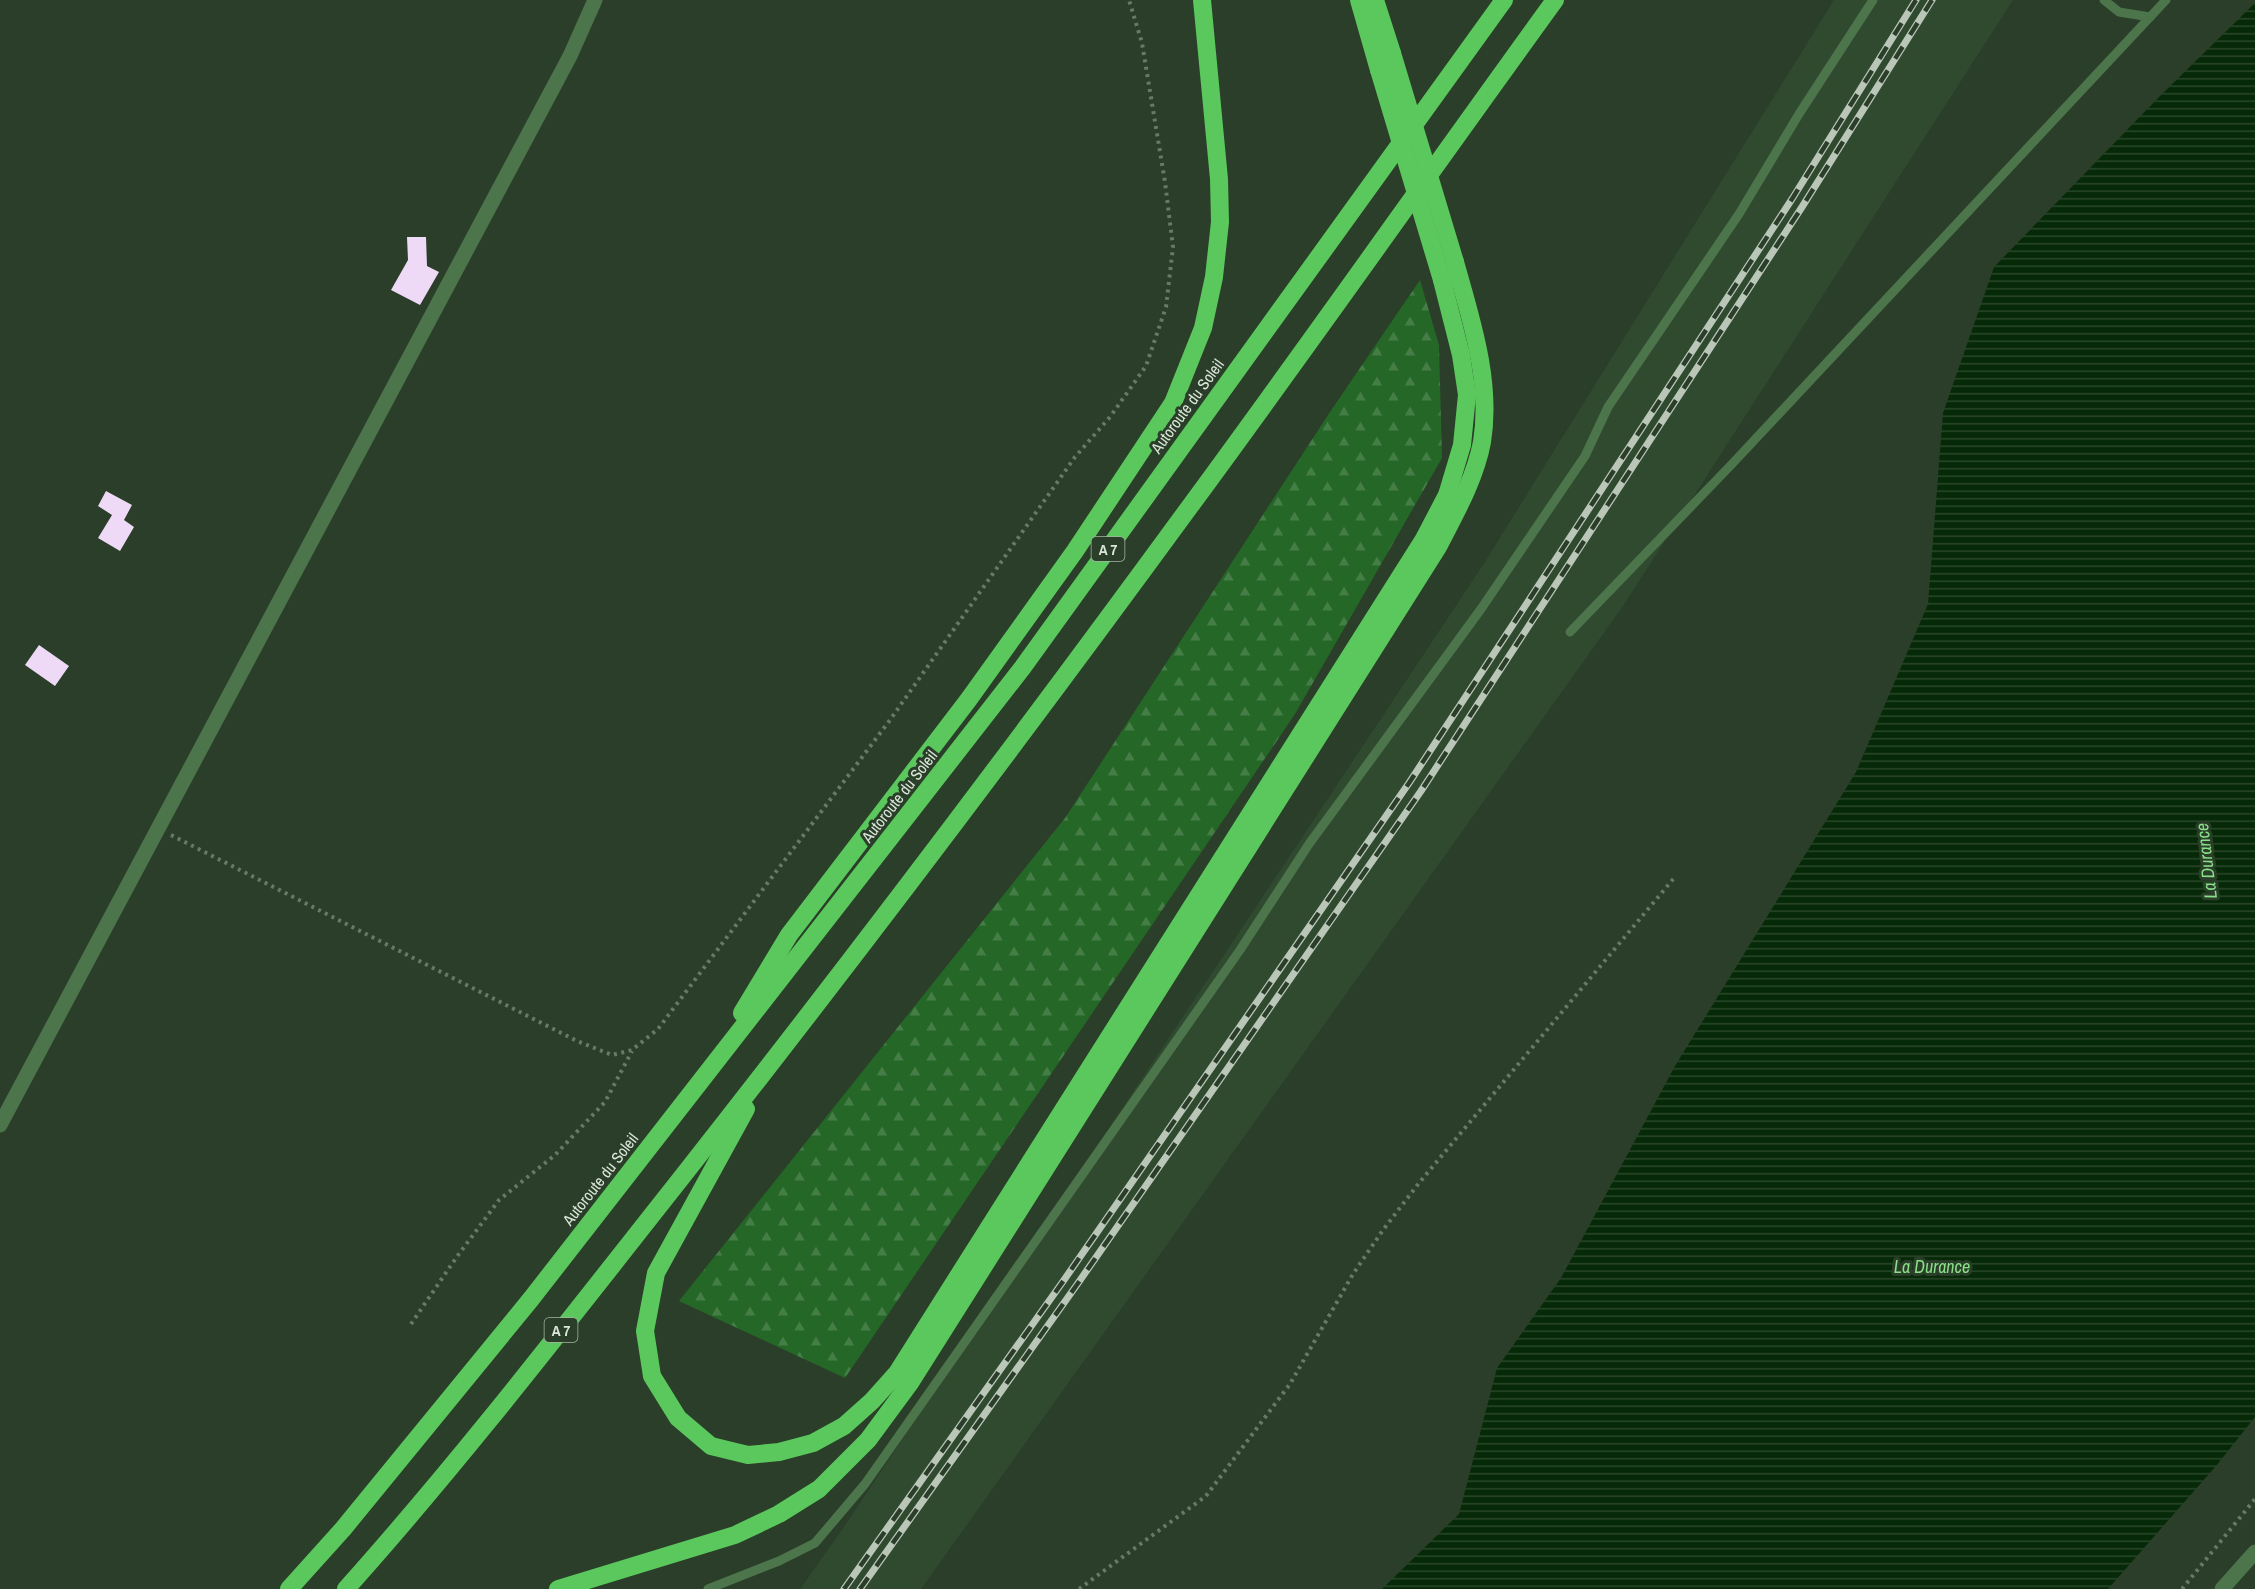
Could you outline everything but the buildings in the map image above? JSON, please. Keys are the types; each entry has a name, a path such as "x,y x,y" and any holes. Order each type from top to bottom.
{"highway":[{"path":"698,1087 789,935 969,699 1075,551 1173,403 1203,328 1214,277 1220,222 1219,179 1202,0"},
{"path":"770,1065 656,1273 645,1330 652,1376 678,1419 711,1446 748,1455 779,1452 813,1443 844,1426 872,1401 897,1373 1424,539 1447,495 1462,445 1467,395 1461,355 1442,280 1359,0"},
{"path":"558,1589 735,1535 779,1514 819,1490 868,1440 910,1383 1438,547 1467,490 1482,441 1484,395 1478,349 1455,262 1375,0"},
{"name":"Autoroute du Soleil","path":"289,1589 343,1529 524,1308 1023,667 1504,0"},
{"name":"A 7","path":"346,1589 393,1536 559,1333 770,1065 997,768 1192,504 1555,0"}],"street":[{"path":"0,1125 570,56 595,0"},
{"path":"2222,1589 2255,1552"}],"lane":[{"path":"708,1589 779,1561 815,1543 865,1484 1240,950 1309,844 1481,609 1585,456 1608,407 1739,214 1799,114 1873,0"},
{"path":"2104,0 2119,12 2150,17"},
{"path":"1570,632 1732,464 2166,0"}],"path":[{"path":"411,1324 456,1258 500,1200 555,1155 604,1102 632,1050 666,1020 890,720 1075,457 1110,417 1146,366 1166,307 1173,248 1165,182 1142,43 1129,0"},
{"path":"158,828 577,1041 612,1055 632,1050"},
{"path":"1079,1589 1206,1496 1290,1384 1353,1274 1383,1230 1419,1183 1674,879"},
{"path":"2182,1589 2255,1499"}],"shaded area":[{"path":"1834,0 2013,0 1623,606 921,1589 800,1589 842,1530 1483,565"}],"green space":[{"path":"1420,280 1439,345 1442,458 1295,714 845,1378 679,1301 1065,818 1330,412"}],"water":[{"name":"La Durance","path":"2255,3 2255,1417 2216,1466 2108,1589 1382,1589 1459,1514 1497,1368 1561,1278 1675,1066 1856,772 1928,604 1943,413 1994,267 2160,96"}],"railway":[{"path":"844,1589 1064,1280 1409,783 1792,199 1916,0"},
{"path":"860,1589 1076,1286 1421,791 1802,207 1932,0"}]}
